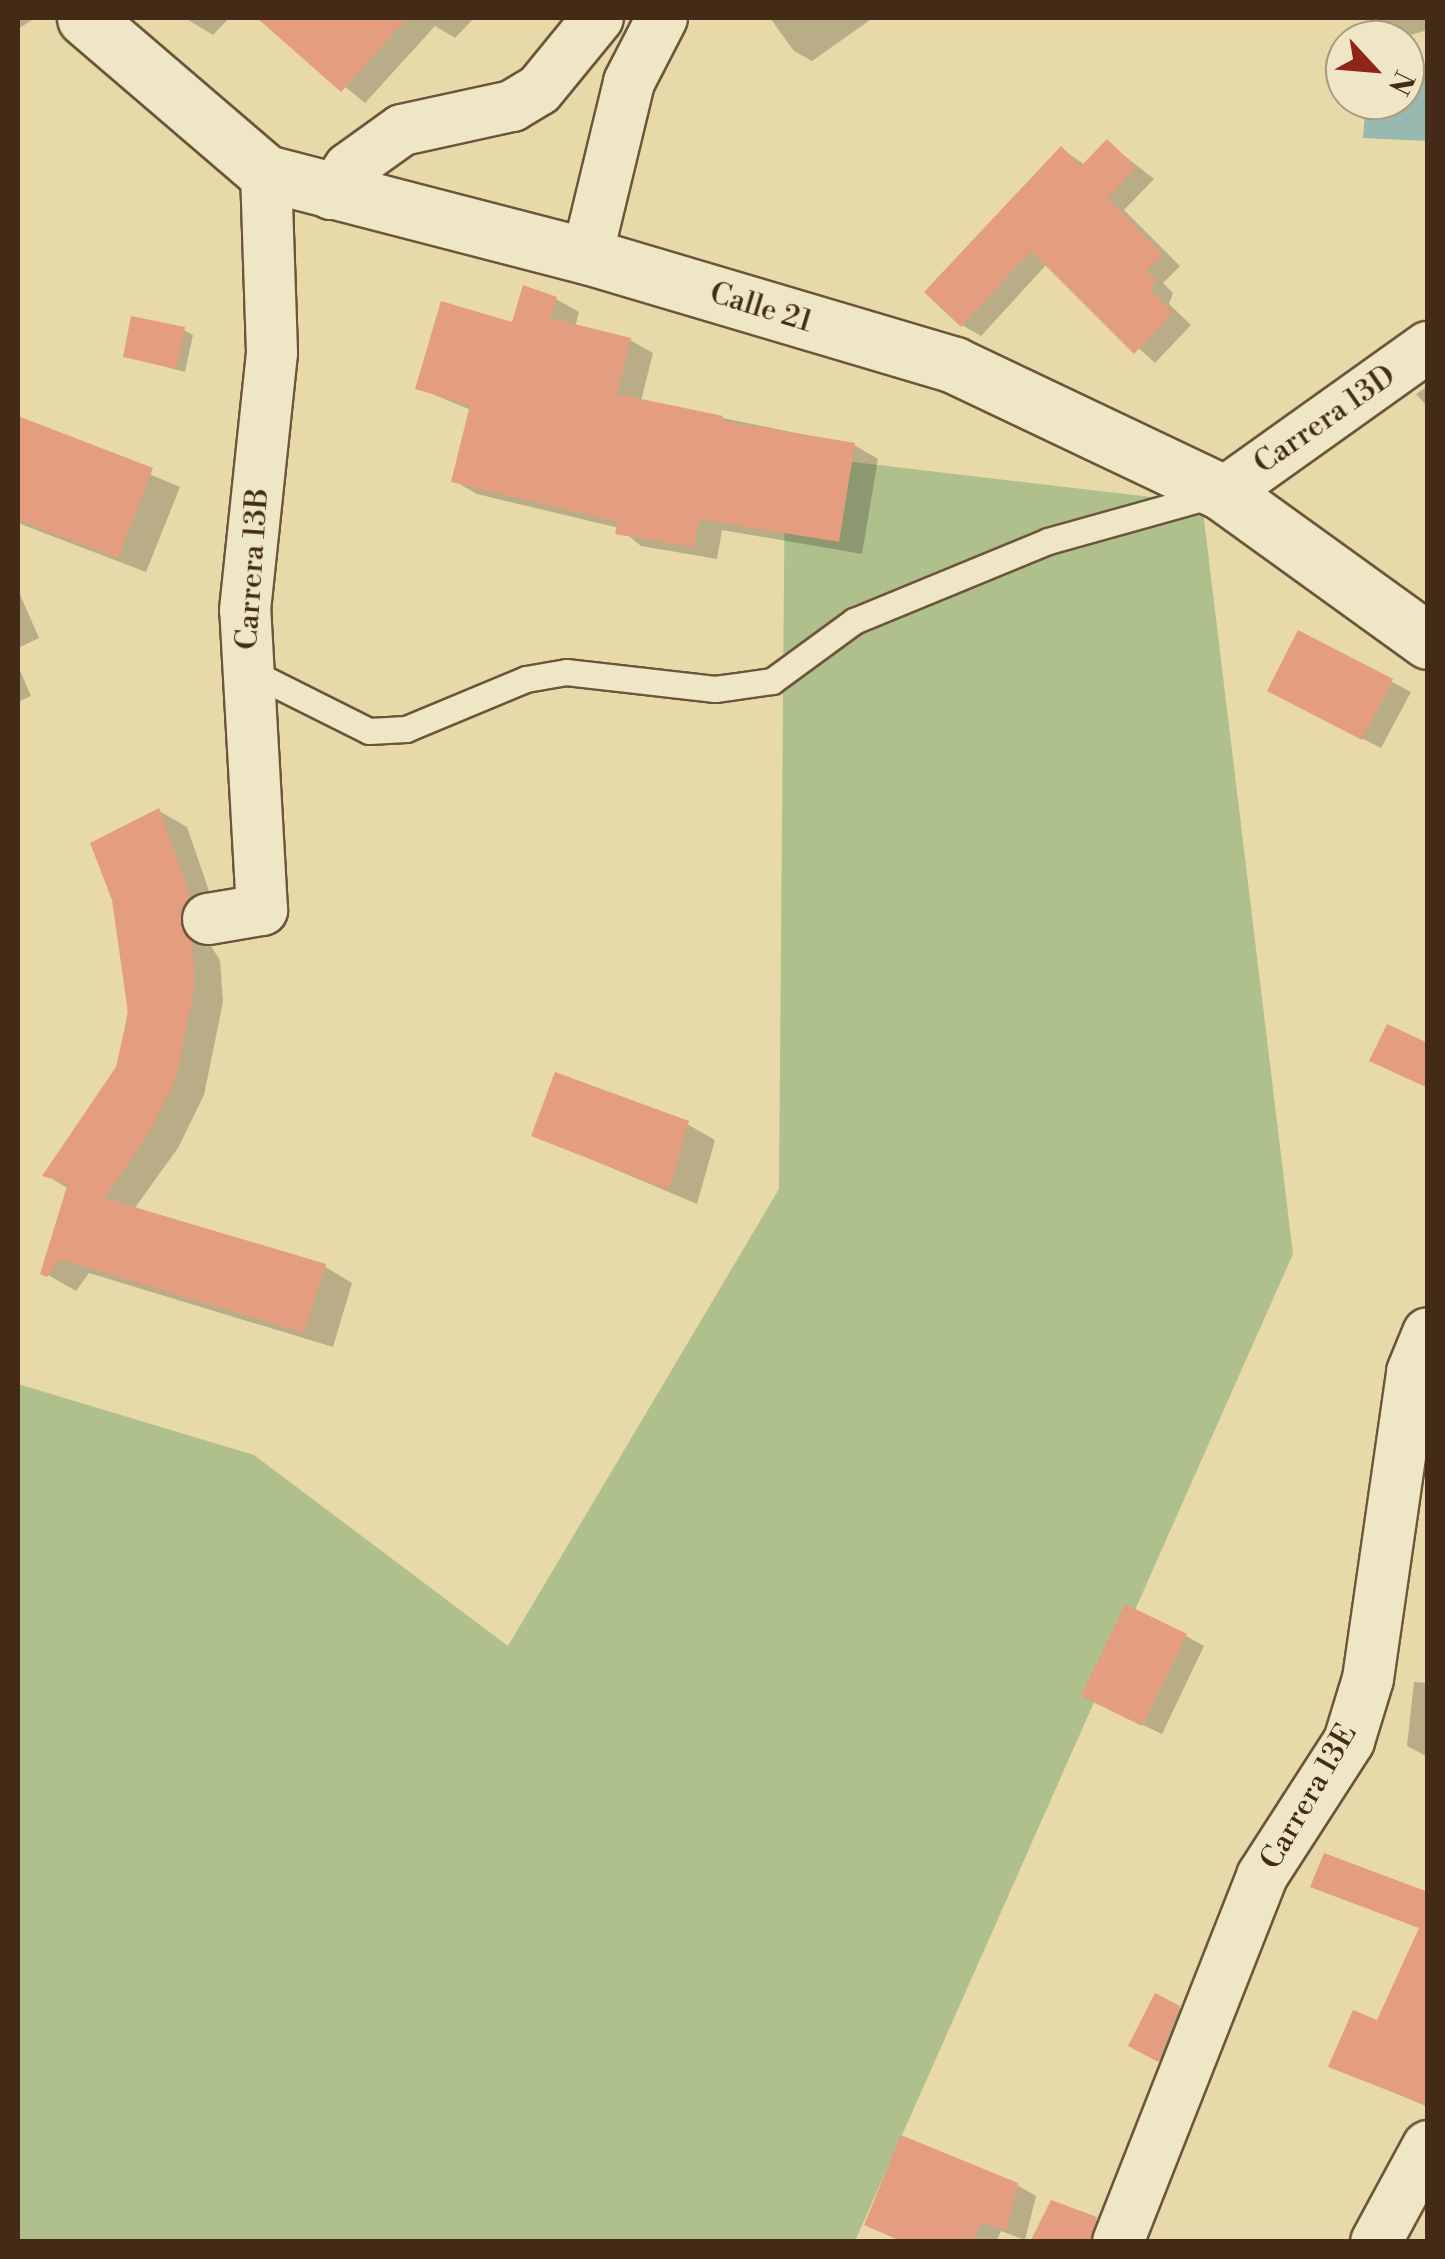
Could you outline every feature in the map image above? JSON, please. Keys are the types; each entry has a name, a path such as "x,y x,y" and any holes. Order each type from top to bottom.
{"street":[{"name":"Calle 21","path":"85,18 266,173 331,194 588,256 954,365 1223,492 1428,641"},
{"path":"331,194 348,168 402,130 512,106 539,90 598,18"},
{"path":"588,256 629,82 662,18"},
{"name":"Carrera 13B","path":"208,920 262,910 245,610 272,353 266,173"},
{"name":"Carrera 13D","path":"1223,492 1428,347"},
{"name":"Carrera 13E","path":"1118,2242 1262,1876 1350,1741 1368,1679 1412,1372 1428,1333"},
{"path":"1376,2242 1428,2146"}],"lane":[{"path":"247,670 369,731 406,728 526,679 566,672 715,689 772,681 854,621 1048,541 1223,492"}],"green space":[{"path":"785,454 1202,503 1293,1254 855,2241 18,2241 18,1384 254,1455 508,1646 779,1189"}],"water":[{"path":"1425,68 1427,141 1363,138 1364,120 1425,120"}],"building":[{"path":"257,18 407,18 341,92"},
{"path":"1107,139 1136,167 1107,198 1163,255 1146,271 1156,280 1151,291 1173,313 1134,354 1031,251 961,327 924,292 1061,146 1081,166"},
{"path":"523,285 557,297 550,318 631,338 617,394 723,416 722,421 855,443 839,542 699,519 694,547 615,534 618,522 451,482 470,405 415,389 441,301 512,322"},
{"path":"131,316 185,327 176,369 123,357"},
{"path":"18,416 153,468 118,558 18,520"},
{"path":"1298,630 1393,679 1362,740 1267,691"},
{"path":"159,808 189,893 180,923 192,942 195,985 176,1078 150,1132 104,1198 326,1264 304,1333 60,1259 47,1277 40,1274 68,1183 42,1176 116,1067 128,1013 112,900 90,843"},
{"path":"1387,1024 1428,1043 1428,1088 1369,1061"},
{"path":"555,1072 689,1121 669,1190 531,1136"},
{"path":"1125,1604 1187,1634 1142,1726 1081,1696"},
{"path":"1324,1853 1428,1892 1428,2106 1328,2067 1353,2010 1377,2020 1419,1928 1310,1887"},
{"path":"1155,1993 1180,2006 1158,2062 1128,2046"},
{"path":"901,2135 1018,2183 1006,2231 981,2222 973,2242 903,2242 864,2225"},
{"path":"1051,2200 1097,2217 1090,2242 1030,2242"}]}
